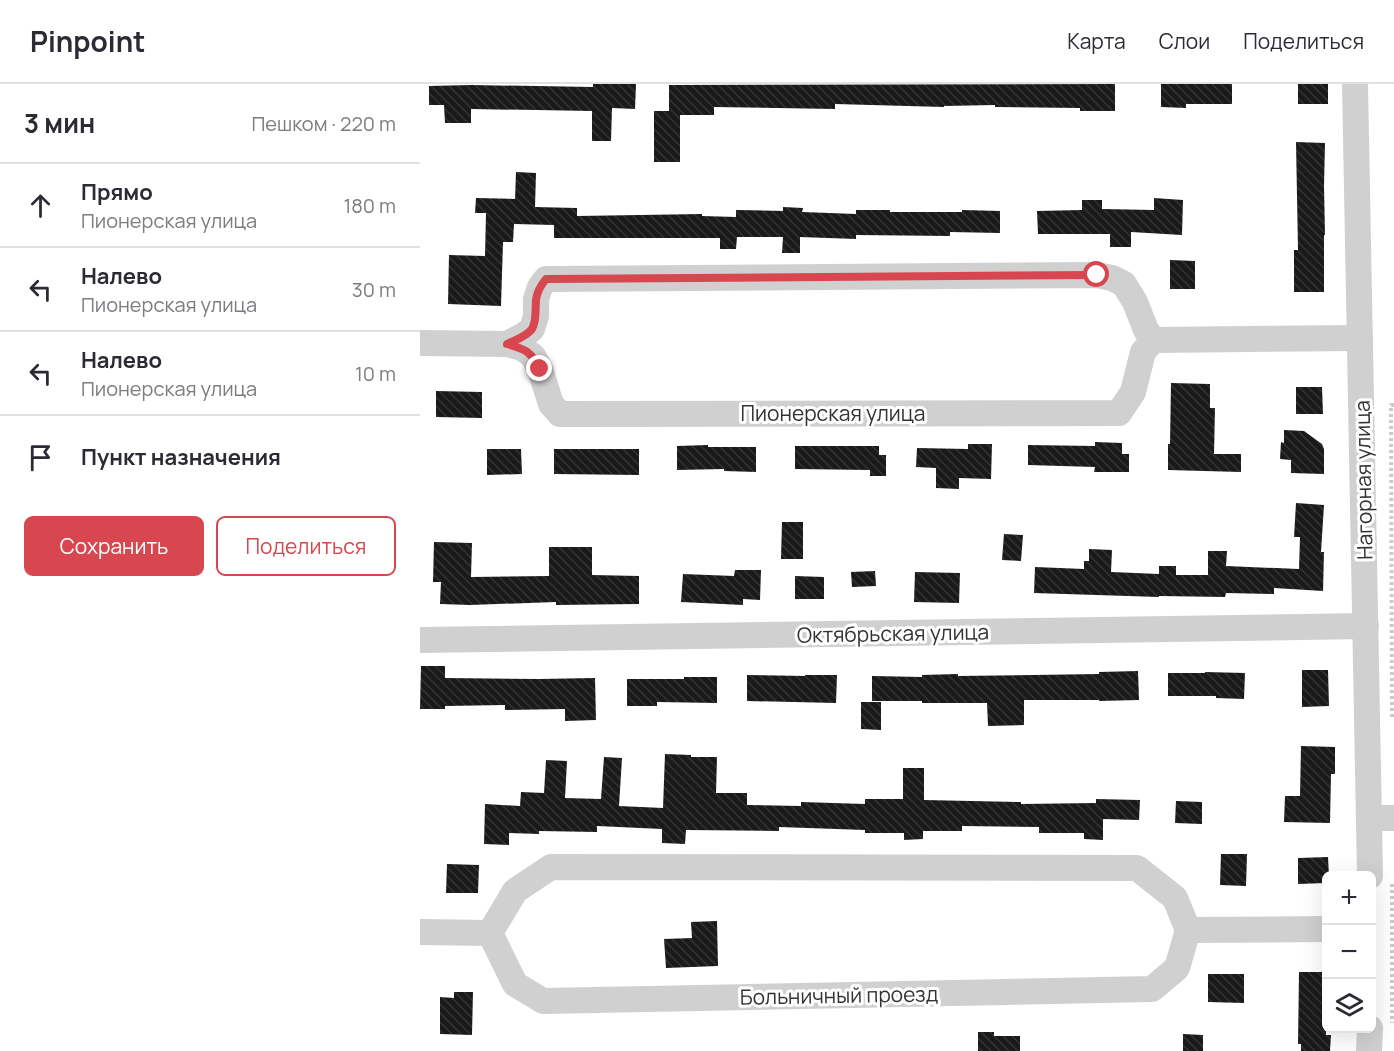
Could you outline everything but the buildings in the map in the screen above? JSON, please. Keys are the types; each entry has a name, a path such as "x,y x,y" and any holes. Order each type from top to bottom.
{"street":[{"name":"Нагорная улица","path":"1355,84 1366,626 1382,818 1371,871"},
{"path":"507,344 532,328 536,316 536,298 546,279 1097,275 1112,278 1124,284 1153,340 1360,338"},
{"name":"Пионерская улица","path":"420,343 507,344 522,348 533,356 540,369 551,405 560,414 1119,413 1133,392 1143,352 1153,340"},
{"name":"Октябрьская улица","path":"420,640 1366,626"},
{"path":"420,932 490,933 515,891 552,867 1137,868 1175,898 1188,930 1322,930"},
{"name":"Больничный проезд","path":"490,933 515,984 543,1001 1152,989 1178,968 1188,930"},
{"path":"1370,1033 1370,1051"}],"route":[{"path":"540,369 533,356 522,348 507,344 532,328 536,316 536,298 546,279 1097,275"}]}
